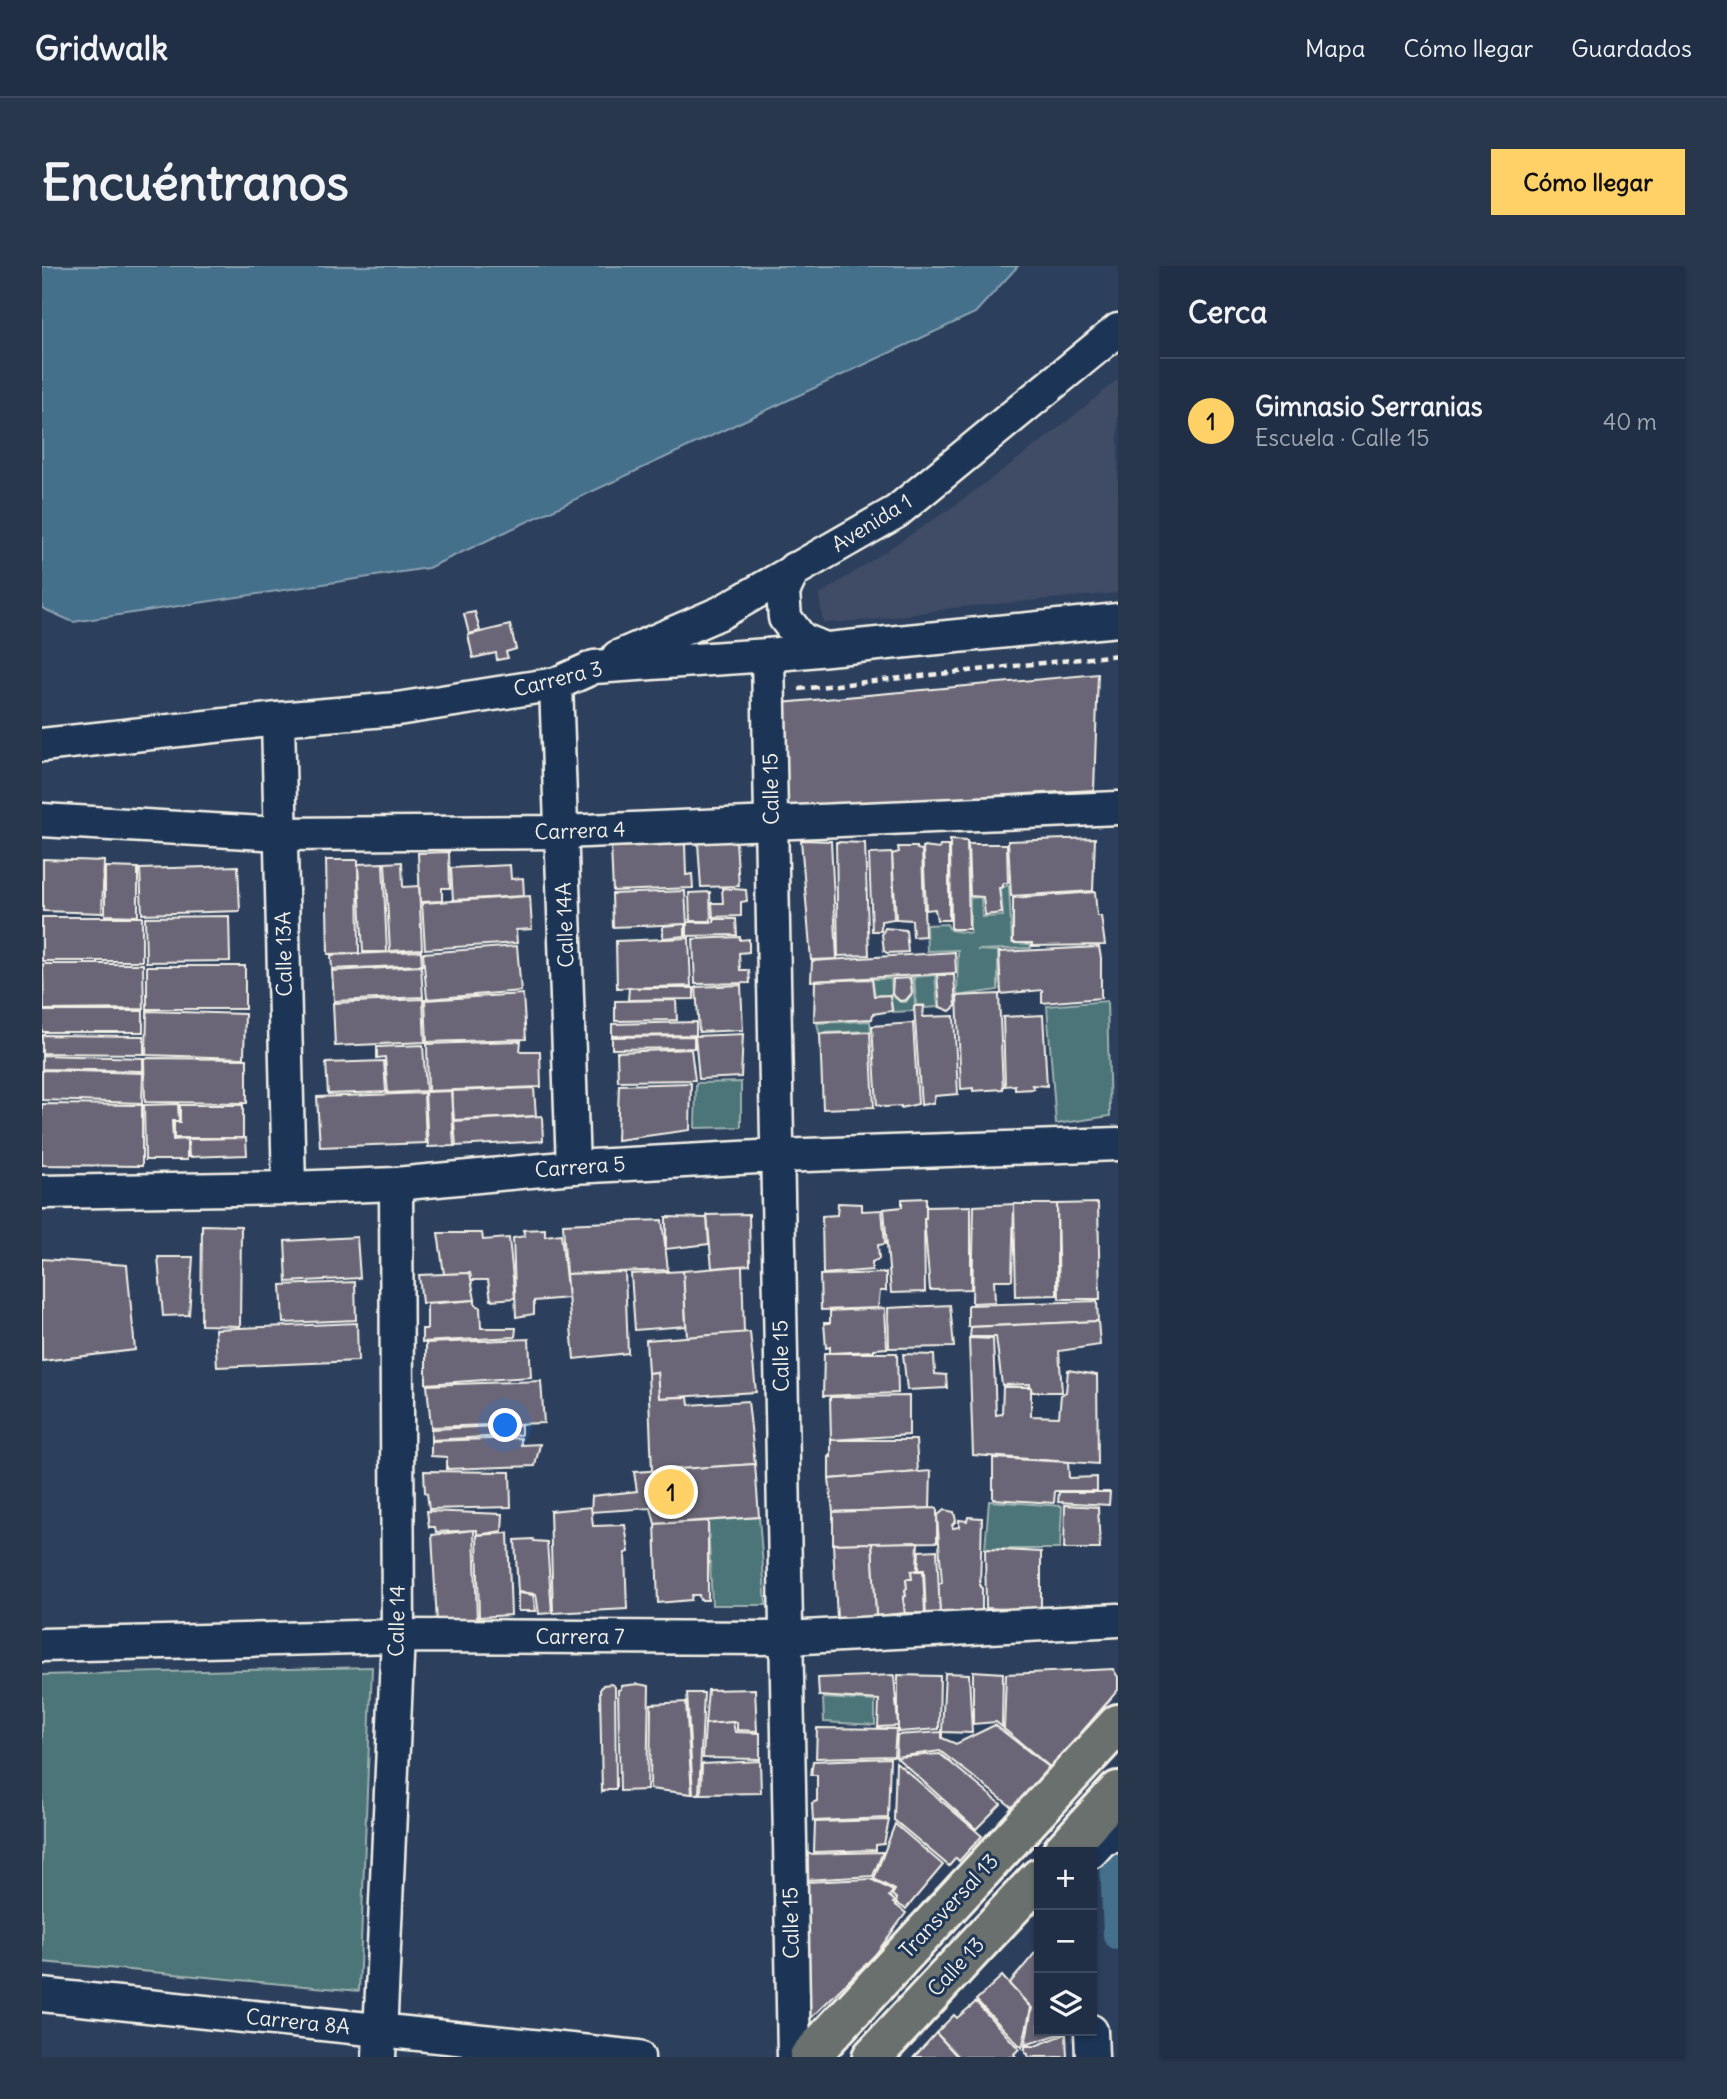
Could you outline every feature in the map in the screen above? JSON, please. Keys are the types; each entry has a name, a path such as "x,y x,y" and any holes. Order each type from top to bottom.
{"main road":[{"name":"Transversal 13","path":"809,2057 1118,1724"},
{"path":"1067,1847 1118,1791"},
{"name":"Calle 13","path":"872,2057 1034,1888"}],"street":[{"name":"Avenida 1","path":"594,667 720,613 896,512 1118,330"},
{"path":"794,569 783,592 785,618 801,639 825,649"},
{"name":"Carrera 3","path":"42,745 397,709 556,684 594,667 768,655 1118,620"},
{"name":"Calle 15","path":"768,655 794,2057"},
{"name":"Calle 14A","path":"556,684 573,1167"},
{"name":"Calle 13A","path":"278,719 289,1188"},
{"name":"Carrera 4","path":"42,820 281,834 562,832 1118,808"},
{"name":"Carrera 5","path":"42,1192 396,1184 573,1167 777,1156 1118,1144"},
{"name":"Calle 14","path":"379,2044 398,1636 396,1184"},
{"name":"Carrera 7","path":"42,1645 398,1636 786,1638 1118,1620"},
{"name":"Carrera 8A","path":"42,1995 379,2044 638,2057"},
{"path":"1091,2036 1091,2057"}],"path":[{"path":"769,693 1118,655"}],"shaded area":[{"path":"42,266 1018,266 975,313 428,568 73,622 42,608"},
{"path":"1118,379 1118,593 960,607 874,620 823,623 819,595 954,506 1054,432"}],"green space":[{"path":"1007,885 1012,943 1030,944 1031,948 977,950 998,951 998,990 957,996 958,950 927,951 926,925 947,924 950,930 970,933 970,898 981,897 982,917 1003,916 1001,889"},
{"path":"935,975 938,1007 916,1005 914,977"},
{"path":"911,977 915,1005 913,1011 893,1012 890,995 875,995 872,979 891,979 892,995 900,1002 906,1002 912,994"},
{"path":"1107,1001 1110,1116 1056,1124 1047,1006"},
{"path":"870,1021 871,1031 819,1033 817,1023"},
{"path":"741,1082 741,1127 695,1128 696,1083"},
{"path":"989,1501 1062,1506 1060,1549 985,1549"},
{"path":"759,1517 766,1605 712,1605 708,1521"},
{"path":"372,1667 359,1991 42,1962 42,1675"},
{"path":"823,1698 875,1701 875,1725 824,1722"}],"building":[{"path":"475,612 480,631 469,634 464,614"},
{"path":"510,625 516,649 506,652 508,658 497,660 496,653 473,658 468,635"},
{"path":"1098,674 1094,790 785,808 781,703"},
{"path":"1095,838 1093,891 1011,896 1008,841"},
{"path":"801,840 831,841 837,959 811,960"},
{"path":"950,840 967,841 969,929 951,929"},
{"path":"736,841 739,886 701,887 698,843"},
{"path":"836,842 865,843 869,955 838,956"},
{"path":"685,844 686,875 692,874 693,888 613,891 611,847"},
{"path":"968,844 1007,844 1008,883 1003,883 1003,887 999,888 1002,913 985,915 983,897 970,896"},
{"path":"940,846 949,846 949,920 937,920 935,909 926,910 923,847 939,849"},
{"path":"898,847 917,847 922,850 925,936 913,937 912,920 896,919 892,854 899,852"},
{"path":"449,852 450,888 442,888 442,901 420,902 418,853"},
{"path":"892,853 894,919 881,921 881,931 872,931 869,854"},
{"path":"43,859 104,861 102,913 43,911"},
{"path":"326,860 358,860 359,953 328,954"},
{"path":"402,862 403,887 419,886 422,949 390,951 385,863"},
{"path":"383,863 387,952 363,952 358,864"},
{"path":"510,865 511,879 523,878 524,896 453,900 451,868"},
{"path":"238,866 240,911 142,914 140,869"},
{"path":"105,867 138,868 138,916 105,915"},
{"path":"722,888 746,890 747,901 741,902 741,916 713,917 712,903 723,903"},
{"path":"685,891 687,924 613,927 612,894"},
{"path":"710,892 711,921 690,921 689,893"},
{"path":"1095,892 1097,916 1101,916 1105,945 1032,946 1032,943 1013,943 1013,898"},
{"path":"530,896 532,929 516,930 517,943 425,949 422,903"},
{"path":"229,916 230,961 146,962 145,917"},
{"path":"42,917 142,917 142,961 42,961"},
{"path":"714,919 736,919 737,935 687,936 687,922 714,922"},
{"path":"685,924 685,936 663,938 663,926"},
{"path":"885,928 906,930 908,952 884,951 882,934"},
{"path":"740,937 740,940 749,939 749,952 739,953 740,970 749,970 750,983 695,984 693,939"},
{"path":"689,938 691,986 617,988 616,941"},
{"path":"517,946 521,991 427,999 423,953"},
{"path":"1099,947 1101,998 1042,1003 1042,990 1001,994 999,952"},
{"path":"421,951 422,965 332,969 331,955"},
{"path":"955,952 956,973 811,981 812,961"},
{"path":"43,964 143,964 144,1009 44,1010"},
{"path":"147,966 245,966 245,1009 147,1009"},
{"path":"421,966 423,997 334,1001 332,971"},
{"path":"937,975 954,975 956,1006 950,1011 940,1007"},
{"path":"910,978 912,993 906,1000 900,1001 892,994 893,979"},
{"path":"872,979 874,996 890,995 892,1011 873,1014 872,1019 814,1022 815,981"},
{"path":"741,985 743,1030 699,1032 696,987"},
{"path":"629,988 694,988 694,999 628,1000"},
{"path":"523,994 526,1039 427,1042 425,1000"},
{"path":"999,994 1003,1089 961,1089 957,996"},
{"path":"423,999 425,1042 335,1046 333,1003"},
{"path":"676,1000 677,1020 615,1021 615,1001"},
{"path":"914,1006 924,1006 923,1017 954,1016 958,1094 935,1096 933,1103 921,1105"},
{"path":"42,1011 143,1011 143,1032 42,1032"},
{"path":"147,1011 245,1014 244,1058 146,1055"},
{"path":"1043,1015 1047,1086 1032,1085 1034,1089 1015,1090 1015,1085 1005,1086 1003,1017"},
{"path":"696,1022 696,1035 612,1036 612,1024"},
{"path":"913,1023 918,1104 901,1108 877,1105 872,1026"},
{"path":"870,1032 874,1107 823,1109 820,1034"},
{"path":"743,1034 741,1077 699,1079 695,1036"},
{"path":"42,1035 144,1036 144,1054 42,1053"},
{"path":"694,1036 694,1048 612,1049 612,1037"},
{"path":"521,1041 520,1051 540,1051 541,1087 428,1091 427,1044"},
{"path":"423,1045 426,1091 388,1093 385,1057 377,1058 377,1047"},
{"path":"691,1049 695,1080 618,1081 617,1052"},
{"path":"42,1055 143,1058 143,1071 42,1069"},
{"path":"144,1058 247,1059 247,1103 145,1102"},
{"path":"384,1061 386,1092 328,1094 326,1063"},
{"path":"42,1070 143,1073 142,1103 42,1100"},
{"path":"691,1083 690,1130 617,1140 619,1085"},
{"path":"534,1088 536,1116 454,1120 452,1091"},
{"path":"451,1091 454,1146 428,1147 425,1092"},
{"path":"424,1093 426,1143 320,1147 317,1097"},
{"path":"42,1104 142,1105 142,1166 42,1165"},
{"path":"178,1104 179,1121 172,1121 173,1140 187,1139 187,1160 145,1160 144,1105"},
{"path":"180,1105 243,1105 243,1138 174,1138 174,1122 180,1122"},
{"path":"542,1116 543,1141 456,1146 454,1121"},
{"path":"246,1138 247,1155 189,1157 188,1139"},
{"path":"926,1198 925,1292 891,1293 884,1209 902,1207 902,1199"},
{"path":"838,1203 862,1204 862,1211 882,1210 885,1244 878,1245 879,1259 872,1262 872,1270 823,1274 822,1216 837,1215"},
{"path":"1098,1203 1100,1299 1059,1299 1057,1204"},
{"path":"1014,1204 1057,1204 1057,1295 1016,1296"},
{"path":"1014,1204 1012,1280 994,1280 995,1302 972,1303 974,1206"},
{"path":"971,1206 971,1289 930,1290 924,1218 926,1207"},
{"path":"749,1214 750,1265 712,1268 707,1215"},
{"path":"666,1217 707,1218 709,1244 666,1249"},
{"path":"662,1220 668,1270 566,1274 563,1224"},
{"path":"202,1225 241,1226 240,1326 201,1325"},
{"path":"545,1229 545,1236 561,1234 568,1298 534,1301 534,1314 516,1317 513,1238 525,1236 523,1230"},
{"path":"438,1233 482,1233 483,1240 509,1238 515,1298 491,1300 488,1280 471,1280 470,1273 444,1274"},
{"path":"357,1237 360,1278 287,1282 285,1241"},
{"path":"158,1257 193,1257 189,1315 163,1316"},
{"path":"42,1259 127,1265 135,1350 42,1361"},
{"path":"742,1266 744,1333 687,1337 683,1271"},
{"path":"683,1271 686,1326 635,1330 631,1274"},
{"path":"625,1272 628,1353 574,1359 566,1274"},
{"path":"470,1273 475,1300 422,1303 419,1275"},
{"path":"886,1273 886,1291 880,1291 878,1308 821,1310 820,1275"},
{"path":"355,1282 356,1320 283,1323 281,1285"},
{"path":"475,1300 475,1305 480,1307 481,1328 516,1328 515,1337 422,1342 422,1329 427,1329 427,1304"},
{"path":"1097,1301 1098,1321 968,1327 968,1305"},
{"path":"950,1305 954,1347 889,1348 888,1308"},
{"path":"885,1308 887,1348 830,1353 830,1347 826,1348 824,1323 830,1323 830,1311"},
{"path":"1098,1321 1100,1345 1059,1351 1062,1392 1032,1392 1030,1384 1002,1385 996,1337 970,1337 971,1327"},
{"path":"357,1323 358,1361 217,1367 215,1329"},
{"path":"750,1332 756,1392 659,1398 657,1372 648,1373 646,1340"},
{"path":"969,1338 993,1339 996,1415 1002,1414 1003,1387 1031,1387 1031,1416 1059,1417 1061,1395 1066,1392 1068,1370 1097,1375 1098,1464 973,1455"},
{"path":"529,1339 531,1377 426,1384 426,1343"},
{"path":"824,1353 897,1353 898,1393 823,1396"},
{"path":"903,1354 934,1355 935,1374 946,1375 947,1388 907,1390"},
{"path":"657,1372 659,1398 688,1397 689,1405 748,1401 755,1464 652,1471 648,1373"},
{"path":"541,1381 544,1423 431,1427 427,1385"},
{"path":"909,1396 909,1435 831,1440 830,1397"},
{"path":"521,1425 521,1435 431,1440 431,1429"},
{"path":"521,1438 521,1445 540,1444 535,1466 447,1469 447,1457 431,1456 431,1441"},
{"path":"831,1440 916,1440 918,1472 829,1479"},
{"path":"993,1458 1068,1462 1069,1478 1097,1477 1097,1491 1055,1491 1054,1503 993,1499"},
{"path":"755,1464 759,1517 655,1524 651,1508 591,1512 592,1496 637,1491 634,1472"},
{"path":"424,1471 510,1472 511,1507 429,1509"},
{"path":"931,1471 930,1508 833,1512 829,1479"},
{"path":"1059,1492 1110,1492 1109,1505 1058,1502"},
{"path":"1065,1505 1098,1507 1100,1549 1064,1549"},
{"path":"591,1507 593,1526 625,1525 629,1552 625,1553 627,1609 553,1613 550,1511"},
{"path":"937,1508 937,1542 833,1544 833,1512"},
{"path":"944,1510 954,1512 956,1521 952,1525 953,1528 959,1527 959,1520 967,1521 968,1517 982,1518 982,1611 958,1615 955,1611 940,1615 938,1584 942,1583 937,1516"},
{"path":"427,1511 503,1514 502,1531 477,1535 477,1530 436,1532 435,1527 429,1527"},
{"path":"708,1521 708,1600 700,1600 699,1595 692,1595 691,1600 658,1603 655,1524"},
{"path":"474,1530 477,1620 437,1623 432,1535"},
{"path":"508,1533 511,1615 479,1617 477,1535"},
{"path":"533,1539 547,1542 552,1613 539,1614 536,1594 518,1592 515,1540"},
{"path":"918,1542 917,1570 911,1571 912,1579 906,1579 906,1596 903,1597 905,1613 876,1616 872,1543"},
{"path":"872,1543 876,1616 837,1619 833,1544"},
{"path":"985,1549 1041,1552 1041,1611 986,1608"},
{"path":"937,1550 940,1616 926,1616 924,1570 918,1570 919,1551"},
{"path":"911,1571 923,1571 925,1613 905,1613 903,1597 906,1596 906,1579 912,1579"},
{"path":"518,1593 533,1595 536,1611 518,1611"},
{"path":"1113,1669 1118,1677 1118,1690 1051,1768 1004,1729 1006,1674"},
{"path":"973,1671 1003,1673 1002,1727 996,1722 973,1724"},
{"path":"945,1673 969,1674 972,1733 942,1732"},
{"path":"894,1675 898,1726 878,1727 879,1700 819,1696 818,1678"},
{"path":"898,1675 940,1676 939,1729 898,1732"},
{"path":"611,1684 615,1687 616,1789 602,1792 600,1690 603,1685"},
{"path":"621,1686 649,1686 647,1790 620,1791 618,1690"},
{"path":"755,1689 757,1731 737,1730 737,1722 705,1724 708,1690"},
{"path":"687,1693 704,1693 699,1794 693,1794"},
{"path":"686,1702 692,1794 650,1789 651,1704"},
{"path":"733,1722 735,1732 760,1733 760,1759 703,1758 705,1724"},
{"path":"995,1725 1049,1767 1013,1808 940,1751 896,1757 897,1735 942,1732 942,1738 956,1744"},
{"path":"817,1728 896,1729 894,1756 816,1758"},
{"path":"940,1754 1001,1804 976,1829 896,1757"},
{"path":"890,1758 888,1818 813,1821 812,1803 817,1801 817,1775 811,1775 813,1761"},
{"path":"760,1761 761,1793 701,1794 702,1764"},
{"path":"896,1762 982,1836 959,1861 956,1858 949,1866 894,1820"},
{"path":"889,1820 884,1844 876,1845 876,1850 814,1852 815,1822"},
{"path":"895,1824 943,1865 906,1909 896,1903 897,1899 892,1895 895,1890 874,1879"},
{"path":"883,1852 873,1876 805,1880 808,1854"},
{"path":"871,1879 893,1891 889,1896 895,1901 893,1903 906,1913 875,1955 808,2021 805,1882"},
{"path":"1034,1954 1034,2036 1053,2036 1025,2045 1032,2008 1009,1984"},
{"path":"1002,1976 1031,2008 1022,2048 976,2000"},
{"path":"976,2002 1019,2049 1014,2054 1016,2057 959,2057 936,2033 954,2015 957,2018"},
{"path":"936,2033 958,2057 914,2057"},
{"path":"1066,2036 1067,2057 1028,2057 1025,2046 1035,2046"}],"waterway":[{"path":"1114,1839 1118,1935"}],"place":[{"name":"Gimnasio Serranias","path":"671,1492"}]}
